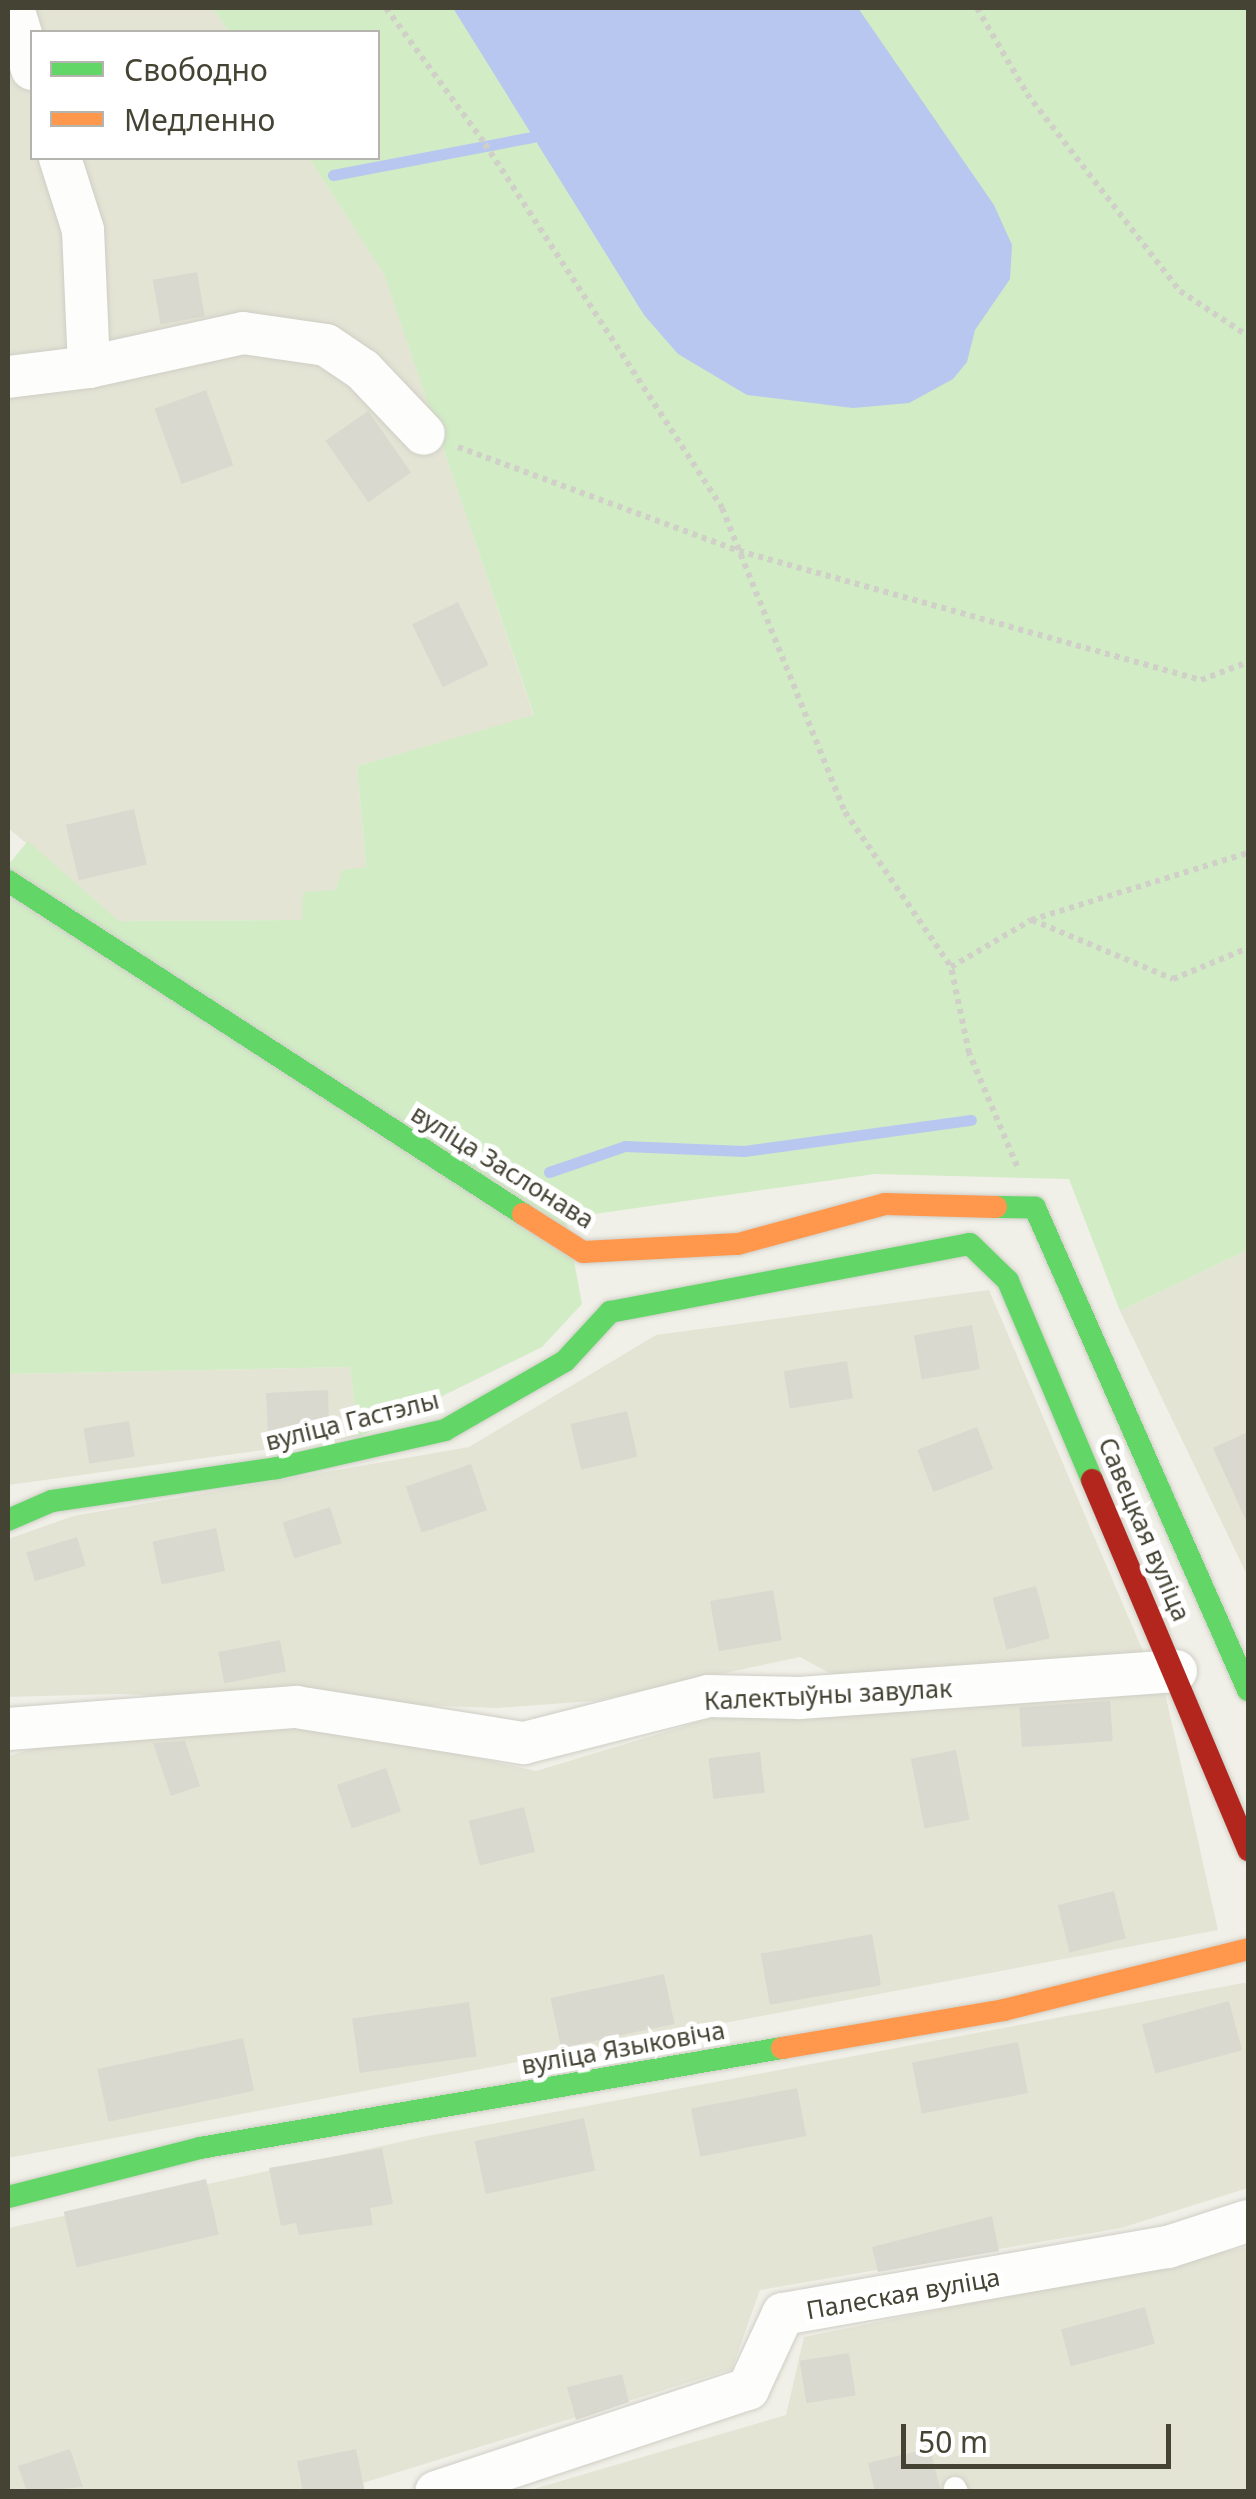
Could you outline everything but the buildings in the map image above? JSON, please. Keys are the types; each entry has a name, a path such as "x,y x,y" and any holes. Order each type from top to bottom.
{"street":[{"path":"13,8 30,63"},
{"path":"61,160 83,230 89,367"},
{"path":"8,377 89,367 243,332 326,345 362,370 424,434"},
{"name":"вуліца Заслонава","path":"8,881 583,1252 738,1244 885,1204 1035,1208"},
{"name":"Савецкая вуліца","path":"1035,1208 1248,1690"},
{"name":"Савецкая вуліца","path":"970,1244 1008,1281 1176,1670 1248,1850"},
{"name":"вуліца Гастэлы","path":"8,1520 52,1501 276,1468 445,1430 565,1361 610,1312 970,1244"},
{"name":"Калектыўны завулак","path":"8,1729 296,1707 524,1743 708,1696 800,1698 1176,1670"},
{"name":"вуліца Языковіча","path":"8,2197 200,2148 1004,2010 1248,1949"},
{"name":"Палеская вуліца","path":"436,2492 748,2389 783,2314 1168,2246 1248,2221"}],"path":[{"path":"386,8 528,210 722,508 844,812 951,966 969,1053 1035,1208"},
{"path":"977,8 1027,94 1180,292 1248,336"},
{"path":"424,434 739,551 1201,680 1248,662"},
{"path":"951,966 1031,920 1248,853"},
{"path":"1031,920 1173,979 1248,948"}],"shaded area":[{"path":"8,8 213,8 228,30 30,30 30,160 310,160 384,273 534,716 357,766 366,867 302,920 119,921 8,828"},
{"path":"1248,1250 1248,1577 1120,1311"},
{"path":"989,1290 1148,1663 835,1676 800,1657 594,1701 497,1708 118,1694 8,1697 8,1539 73,1516 469,1447 656,1335"},
{"path":"350,1367 359,1437 8,1485 8,1374"},
{"path":"1163,1684 1218,1930 8,2158 8,1756 49,1744 287,1715 536,1771 721,1715"},
{"path":"1248,1982 1248,2188 1121,2228 760,2290 732,2369 337,2491 8,2491 8,2228 427,2136"},
{"path":"1248,2247 1248,2491 523,2492 786,2415 804,2337"}],"green space":[{"path":"213,8 1248,8 1248,1250 1120,1311 1069,1179 875,1174 566,1218 582,1304 542,1347 359,1437 350,1367 8,1374 8,865 28,841 119,921 302,920 303,892 336,890 342,870 366,867 357,766 534,715 384,274 310,160 380,160 380,30 228,30"}],"water":[{"path":"453,8 858,8 994,205 1012,245 1010,279 975,330 967,362 953,379 909,403 853,408 747,395 678,354 644,315"}],"waterway":[{"path":"333,175 533,137"},
{"path":"549,1172 625,1146 744,1151 971,1120"}],"traffic: fast":[{"path":"8,881 523,1214"},
{"path":"996,1207 1035,1208 1248,1690"},
{"path":"8,1520 52,1501 277,1468 445,1430 565,1361 610,1312 970,1244 1008,1281 1092,1480"},
{"path":"8,2197 200,2148 782,2048"}],"traffic: slow":[{"path":"523,1214 583,1252 738,1244 885,1204 996,1207"},
{"path":"782,2048 1004,2010 1248,1949"}],"traffic: jam":[{"path":"1092,1480 1248,1850"}]}
